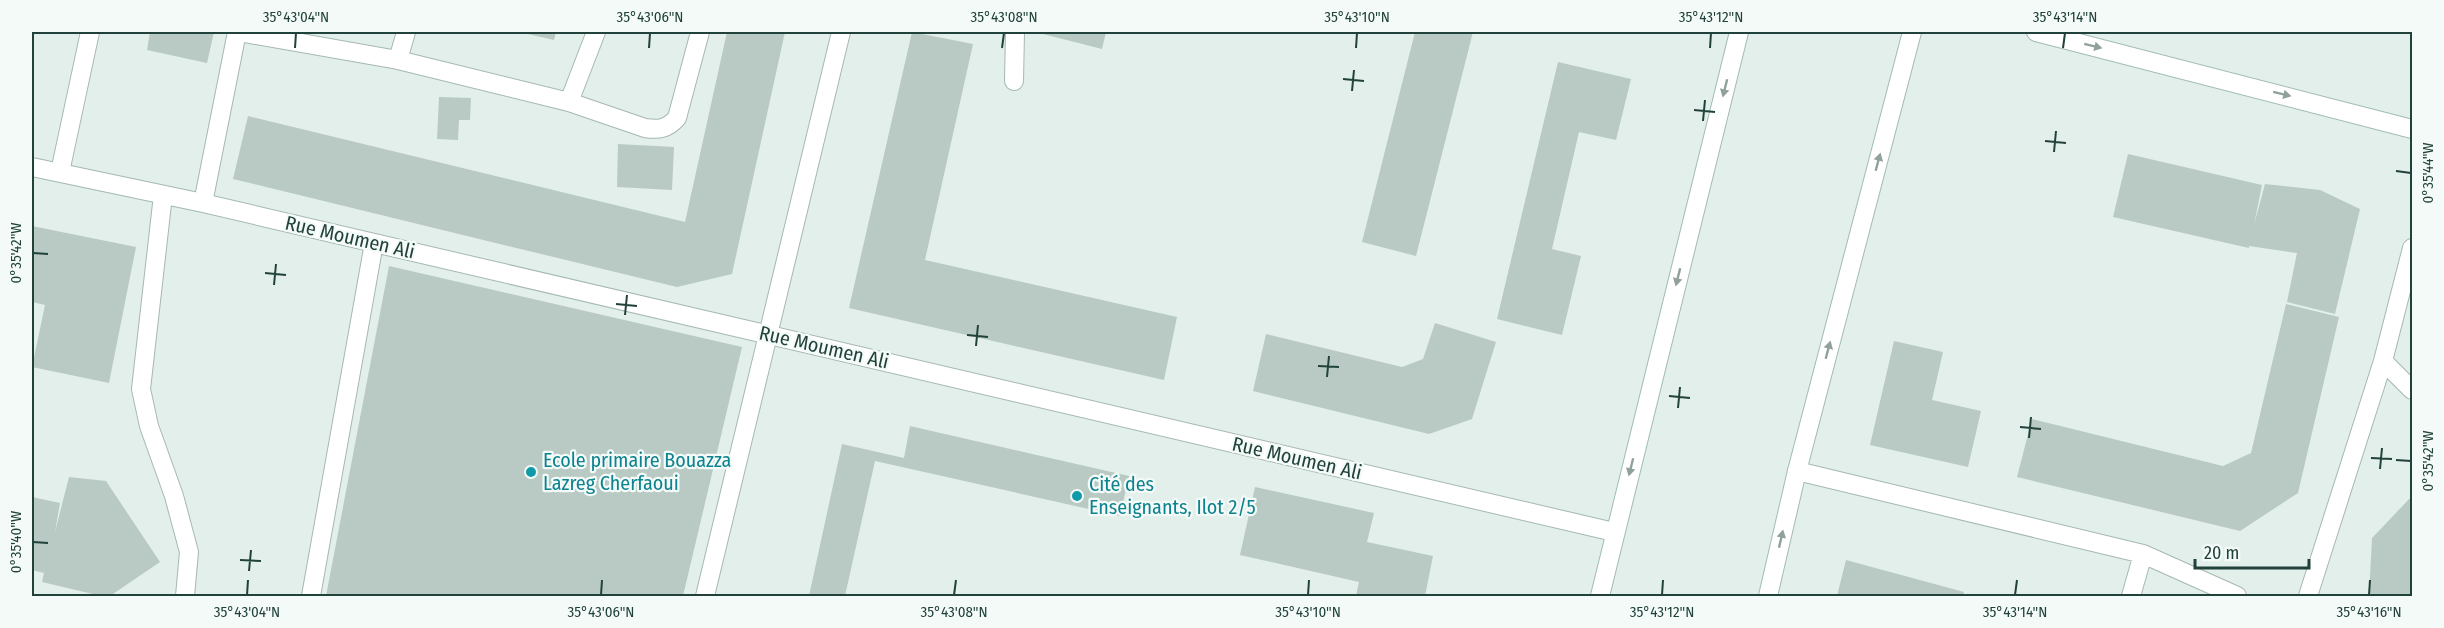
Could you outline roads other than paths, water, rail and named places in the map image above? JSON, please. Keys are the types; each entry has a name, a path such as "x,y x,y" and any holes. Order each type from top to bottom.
{"street":[{"path":"60,172 90,32"},
{"path":"203,203 238,32 399,60 569,102 645,128 658,130 669,127 677,118 700,32"},
{"path":"399,60 406,32"},
{"path":"569,102 596,32"},
{"path":"705,597 841,32"},
{"path":"1014,32 1014,81"},
{"path":"1600,597 1614,532 1739,32"},
{"path":"1768,597 1797,471 1912,32"},
{"path":"2036,32 2412,129"},
{"name":"Rue Moumen Ali","path":"32,167 203,203 1614,532"},
{"path":"163,195 141,389 149,426 174,496 189,552 185,597"},
{"path":"311,597 374,243"},
{"path":"2308,597 2383,361 2412,248"},
{"path":"2383,361 2412,390"},
{"path":"1797,471 2143,554 2237,597"},
{"path":"2131,597 2143,554"}],"place":[{"name":"Ecole primaire Bouazza Lazreg Cherfaoui","path":"531,472"},
{"name":"Cité des Enseignants, Ilot 2/5","path":"1077,496"}]}
